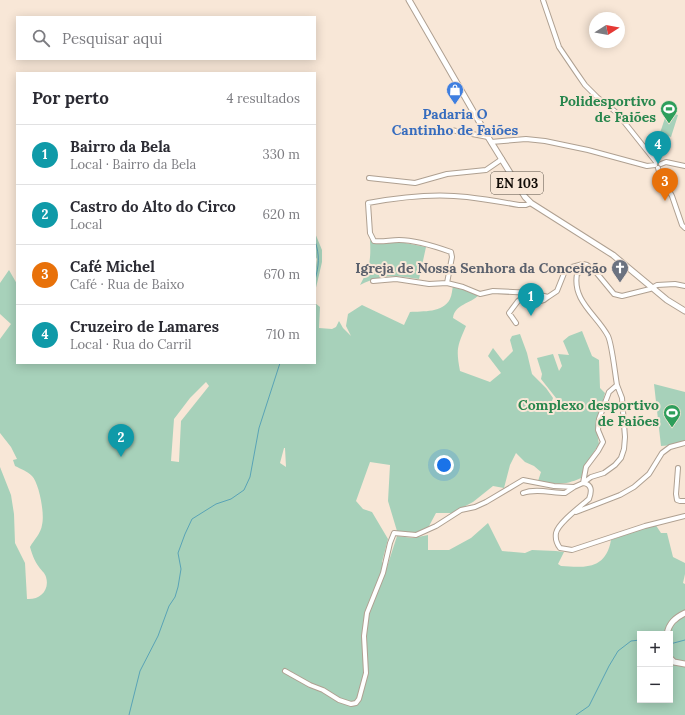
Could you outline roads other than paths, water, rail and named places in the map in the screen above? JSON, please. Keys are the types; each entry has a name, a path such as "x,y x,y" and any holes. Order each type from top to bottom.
{"main road":[{"name":"EN 103","path":"409,0 488,137 525,197 531,203 613,255 667,300 684,310"},
{"path":"668,631 672,621 685,613"},
{"path":"673,661 685,664"}],"street":[{"path":"543,0 559,46 585,85 617,113 657,165 660,175 672,196 682,225 685,228"},
{"path":"451,130 488,137"},
{"path":"491,142 526,139 545,141 588,150 647,166 666,162 685,166"},
{"path":"369,178 416,183 448,174 486,170 502,159"},
{"path":"447,283 452,257 451,252 437,247 399,240 381,242 374,241 370,233 368,203 412,196 443,196 467,197 519,205 531,203"},
{"path":"533,303 544,300 557,291 565,271 578,264 587,265 595,271 614,294 618,296 653,288 657,285 675,284 685,286"},
{"path":"523,493 527,491 542,491 565,493 591,477 604,473 615,465 621,458 624,449 625,438 622,398 617,385 609,337 580,299 577,289 577,274 584,269 595,271"},
{"path":"373,282 396,279 428,284 447,283 463,287 480,294 493,291 529,293 548,297"},
{"path":"516,323 509,313 518,301 529,293"},
{"path":"583,483 586,467 603,442 598,430 599,419 609,392 617,385"},
{"path":"574,513 627,492 649,474 662,453 670,447 685,443"},
{"path":"678,468 677,500 685,501"},
{"path":"285,671 310,685 323,690 339,700 351,704 356,703 360,699 366,673 364,636 367,613 383,573 390,543 394,533 416,535 436,526 461,510 475,507 486,502 523,480 554,486 574,487"},
{"path":"583,483 591,487 592,492 589,499 559,526 556,534 557,542 560,548 572,550 645,526 685,516"}],"waterway":[{"path":"316,244 318,251 316,275"},
{"path":"129,715 140,671 158,636 169,606 175,597 181,569 178,553 185,534 192,519 216,504 231,499 244,490 250,477 259,428 280,364"},
{"path":"576,715 589,706 618,651 631,641 637,640"},
{"path":"673,643 685,640"}],"place":[{"name":"Padaria O Cantinho de Faiões","path":"455,105"},
{"name":"Polidesportivo de Faiões","path":"669,124"},
{"name":"Cruzeiro de Lamares","path":"658,164"},
{"name":"Café Michel","path":"665,201"},
{"name":"Igreja de Nossa Senhora da Conceição","path":"620,283"},
{"name":"Bairro da Bela","path":"531,316"},
{"name":"Complexo desportivo de Faiões","path":"672,428"},
{"name":"Castro do Alto do Circo","path":"121,457"}]}
